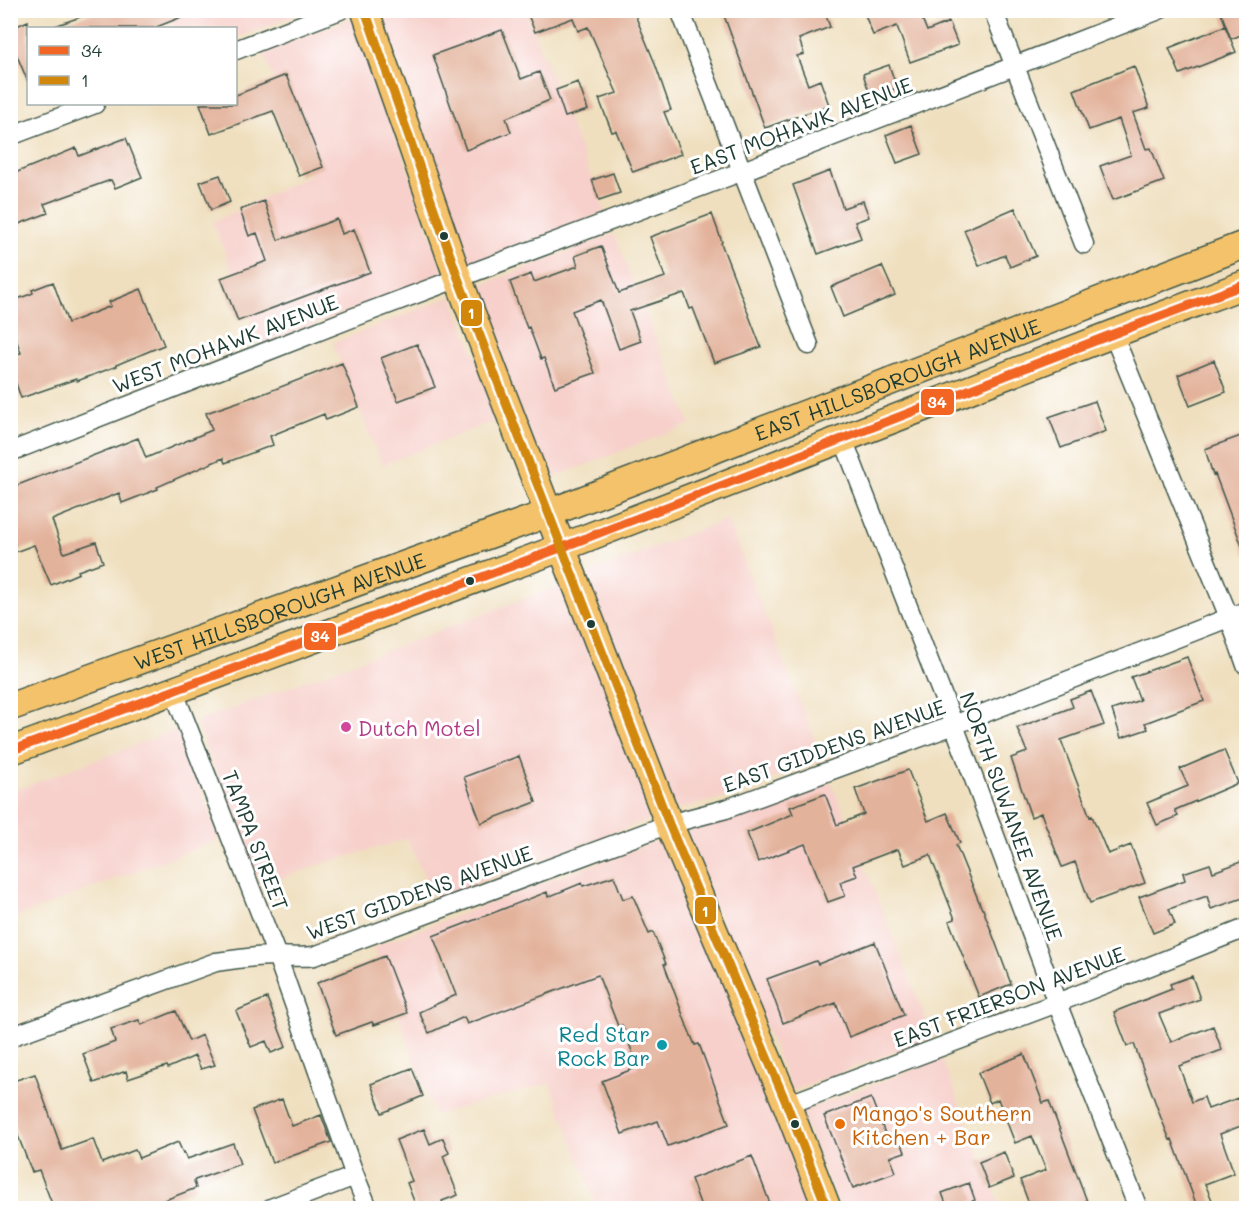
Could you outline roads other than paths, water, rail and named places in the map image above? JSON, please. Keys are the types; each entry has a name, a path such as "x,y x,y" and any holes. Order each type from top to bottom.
{"main road":[{"path":"365,10 458,278 669,824 787,1105 827,1209"},
{"name":"EAST HILLSBOROUGH AVENUE","path":"549,513 1246,244"},
{"name":"EAST HILLSBOROUGH AVENUE","path":"563,547 1246,284"},
{"name":"WEST HILLSBOROUGH AVENUE","path":"10,707 549,513"},
{"name":"WEST HILLSBOROUGH AVENUE","path":"18,749 563,547"},
{"path":"18,749 25,725 45,695"}],"street":[{"path":"237,50 340,10"},
{"path":"680,10 808,345"},
{"path":"993,10 1084,244"},
{"name":"EAST MOHAWK AVENUE","path":"458,278 743,171 1159,10"},
{"path":"10,136 92,105"},
{"name":"WEST MOHAWK AVENUE","path":"10,452 458,278"},
{"path":"1113,334 1229,617 1246,665"},
{"name":"NORTH SUWANEE AVENUE","path":"843,439 1138,1209"},
{"name":"EAST GIDDENS AVENUE","path":"669,824 726,809 954,724 1246,610"},
{"name":"TAMPA STREET","path":"174,692 277,956 355,1176 369,1209"},
{"name":"WEST GIDDENS AVENUE","path":"10,1037 216,962 241,958 314,956 669,824"},
{"name":"EAST FRIERSON AVENUE","path":"787,1105 1246,928"},
{"path":"271,1209 355,1176"}],"place":[{"name":"Dutch Motel","path":"346,727"},
{"name":"Red Star Rock Bar","path":"662,1045"},
{"name":"Mango's Southern Kitchen + Bar","path":"840,1124"}]}
